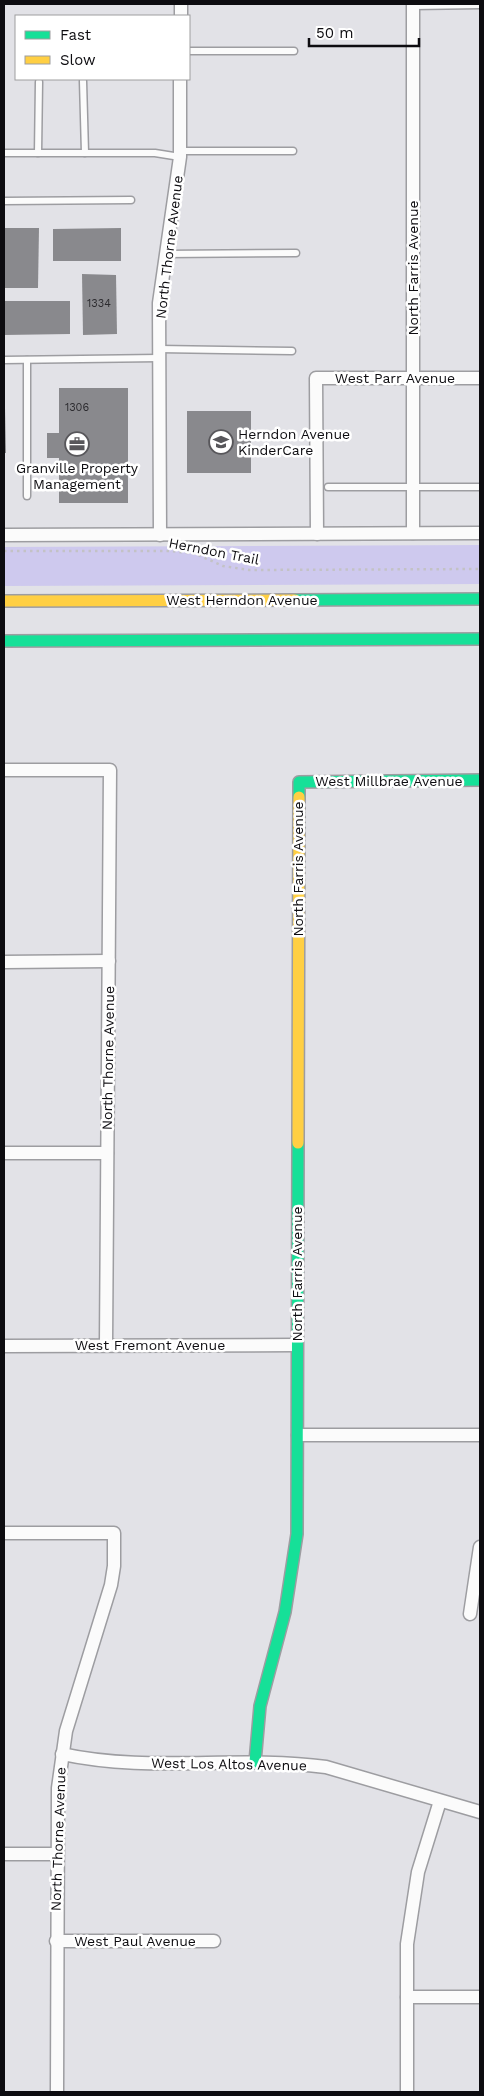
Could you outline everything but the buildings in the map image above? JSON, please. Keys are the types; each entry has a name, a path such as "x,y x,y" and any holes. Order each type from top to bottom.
{"street":[{"name":"North Farris Avenue","path":"413,5 413,533"},
{"name":"North Thorne Avenue","path":"160,535 159,303 180,154 180,80"},
{"name":"West Parr Avenue","path":"317,534 316,378 480,378"},
{"path":"4,535 480,532"},
{"name":"West Herndon Avenue","path":"4,601 480,599"},
{"path":"4,642 480,639"},
{"name":"North Thorne Avenue","path":"4,770 110,770 106,1345"},
{"name":"West Millbrae Avenue","path":"298,782 480,780"},
{"name":"North Farris Avenue","path":"256,1762 260,1706 285,1612 297,1534 298,782"},
{"path":"4,962 109,962"},
{"path":"4,1153 107,1153"},
{"name":"West Fremont Avenue","path":"4,1346 296,1345"},
{"path":"298,1435 480,1435"},
{"name":"North Thorne Avenue","path":"4,1533 114,1533 114,1566 111,1585 66,1731 58,1788 56,1854 57,2092"},
{"path":"470,1614 480,1547"},
{"name":"West Los Altos Avenue","path":"62,1754 92,1761 123,1764 256,1762 326,1767 480,1812"},
{"path":"407,2092 407,1944 418,1872 440,1801"},
{"path":"4,1854 56,1854"},
{"name":"West Paul Avenue","path":"56,1941 214,1941"},
{"path":"407,1997 480,1997"}],"lane":[{"path":"413,5 480,5"},
{"path":"190,51 294,51"},
{"path":"83,81 85,153"},
{"path":"38,153 40,82"},
{"path":"4,153 180,154 293,150"},
{"path":"4,201 130,200"},
{"path":"165,254 296,253"},
{"path":"4,360 158,353 292,350"},
{"path":"27,360 27,496"},
{"path":"328,487 480,487"}],"path":[{"name":"Herndon Trail","path":"4,551 171,550 196,554 223,566 249,570 480,570"}],"shaded area":[{"path":"480,545 480,584 4,586 4,547"}],"traffic: fast":[{"path":"295,600 480,599"},
{"path":"4,641 480,639"},
{"path":"299,797 299,782 480,780"},
{"path":"255,1762 260,1706 285,1612 297,1534 298,1143"}],"traffic: slow":[{"path":"4,601 295,600"},
{"path":"298,1143 299,797"}],"place":[{"name":"Herndon Avenue KinderCare","path":"221,442"},
{"name":"Granville Property Management","path":"77,444"}]}
